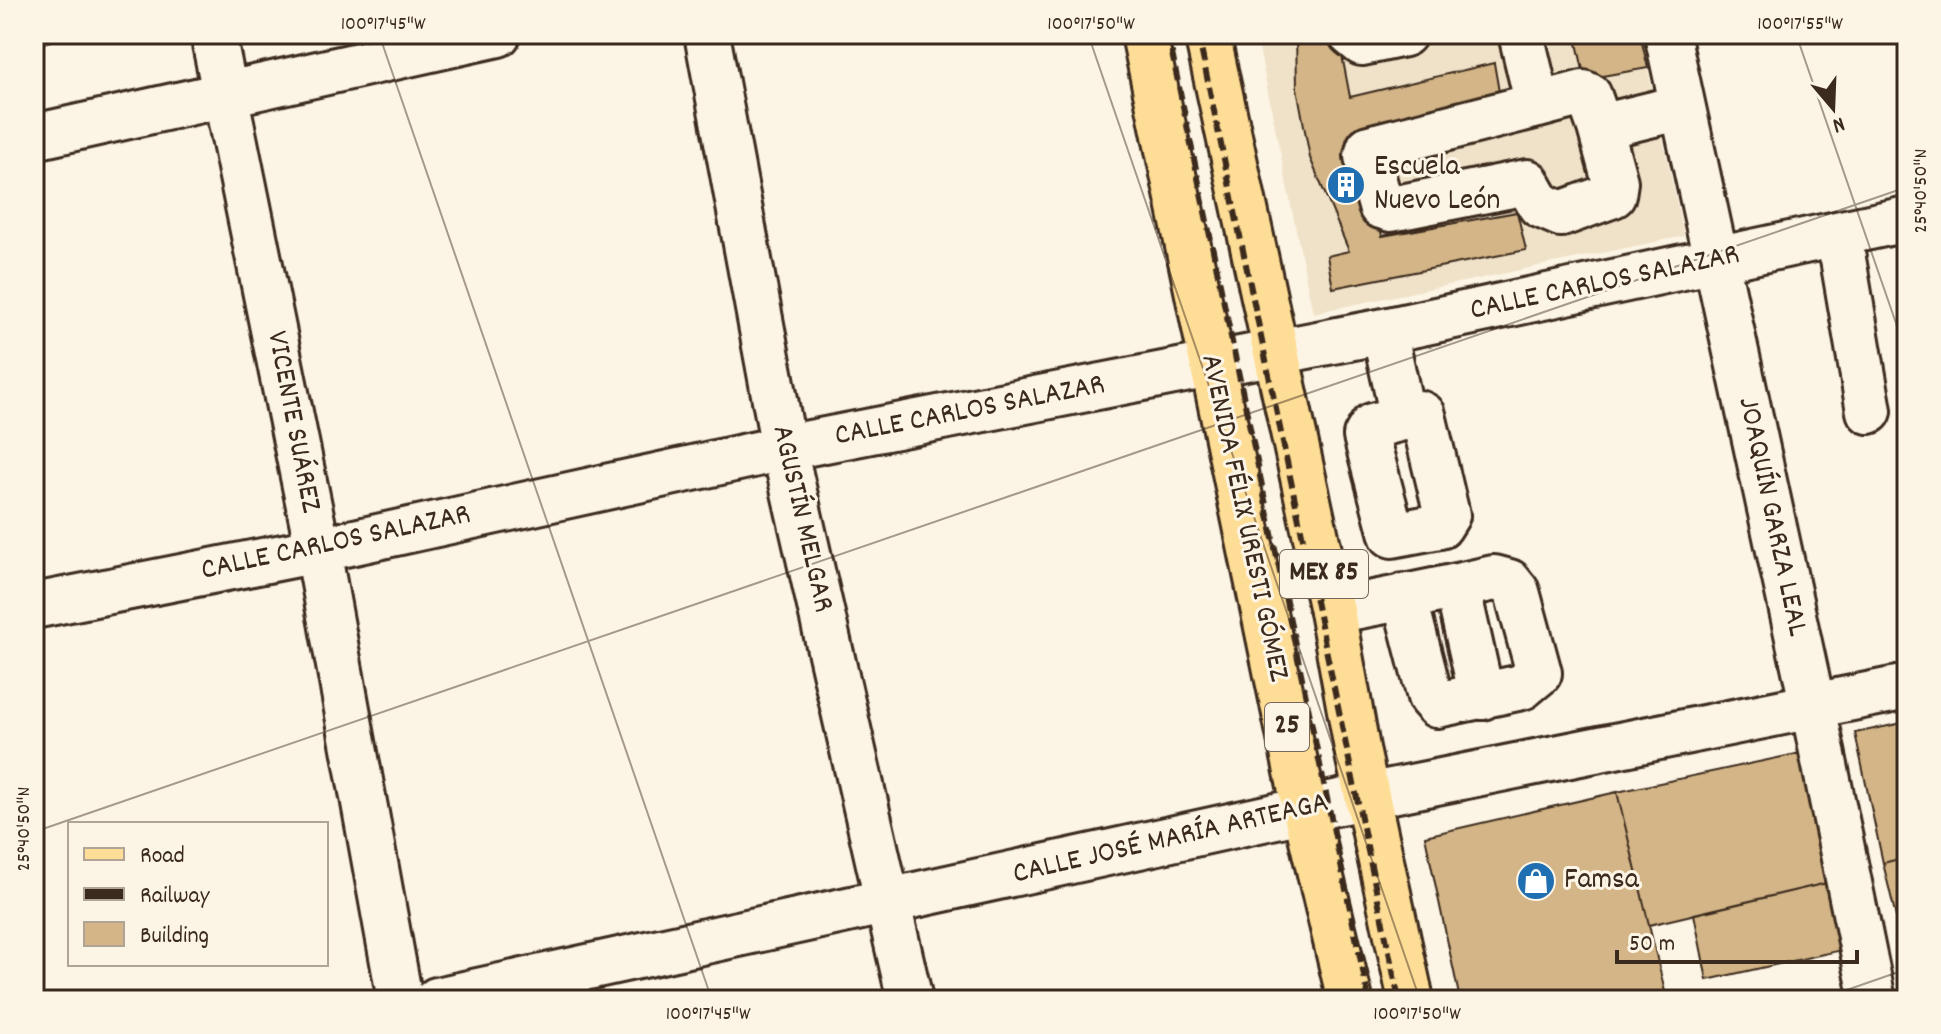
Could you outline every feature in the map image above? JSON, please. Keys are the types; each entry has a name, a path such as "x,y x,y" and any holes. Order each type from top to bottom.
{"main road":[{"name":"AVENIDA FÉLIX URESTI GÓMEZ","path":"1144,34 1269,643 1350,1000"},
{"name":"MEX 85","path":"1207,34 1273,353 1332,611 1367,796 1411,1000"}],"street":[{"name":"VICENTE SUÁREZ","path":"213,34 318,550 400,1000"},
{"path":"34,137 498,34"},
{"name":"AGUSTÍN MELGAR","path":"707,34 784,448 910,1000"},
{"path":"1351,34 1362,43 1404,34"},
{"path":"1521,34 1538,105"},
{"name":"JOAQUÍN GARZA LEAL","path":"1667,34 1813,707 1873,1000"},
{"path":"1583,93 1589,96 1600,127 1615,182 1613,195 1561,214 1540,205 1527,182 1516,181 1391,209 1381,206 1367,156 1369,148 1583,93"},
{"path":"1600,127 1682,107"},
{"name":"CALLE CARLOS SALAZAR","path":"34,606 318,550 784,448 1384,331 1907,219"},
{"path":"1835,235 1843,259 1869,411"},
{"path":"1384,331 1403,418"},
{"path":"1332,611 1404,596 1457,586 1494,578 1509,582 1517,592 1539,673 1522,687 1437,705 1430,697 1404,596"},
{"path":"1457,586 1482,697"},
{"name":"CALLE JOSÉ MARÍA ARTEAGA","path":"437,1000 890,904 1367,796 1907,687"}],"shaded area":[{"path":"1256,34 1640,34 1684,236 1313,313"}],"building":[{"name":"Escuela Nuevo León","path":"1296,34 1338,34 1350,97 1494,63 1502,109 1362,142 1382,236 1517,212 1526,250 1333,288 1327,256 1349,251 1310,158 1297,88"},
{"path":"1575,34 1640,34 1648,68 1585,79"},
{"path":"1907,722 1907,857 1883,863 1855,733"},
{"path":"1801,753 1831,882 1649,925 1617,792"},
{"name":"Famsa","path":"1617,792 1667,1000 1460,1000 1425,836"},
{"path":"1907,857 1907,963 1883,863"},
{"path":"1831,882 1846,949 1707,980 1694,914"}],"railway":[{"path":"1168,34 1369,1000"},
{"path":"1198,34 1399,1000"}],"place":[{"name":"Escuela Nuevo León","path":"1346,185"},
{"name":"Famsa","path":"1536,881"}]}
